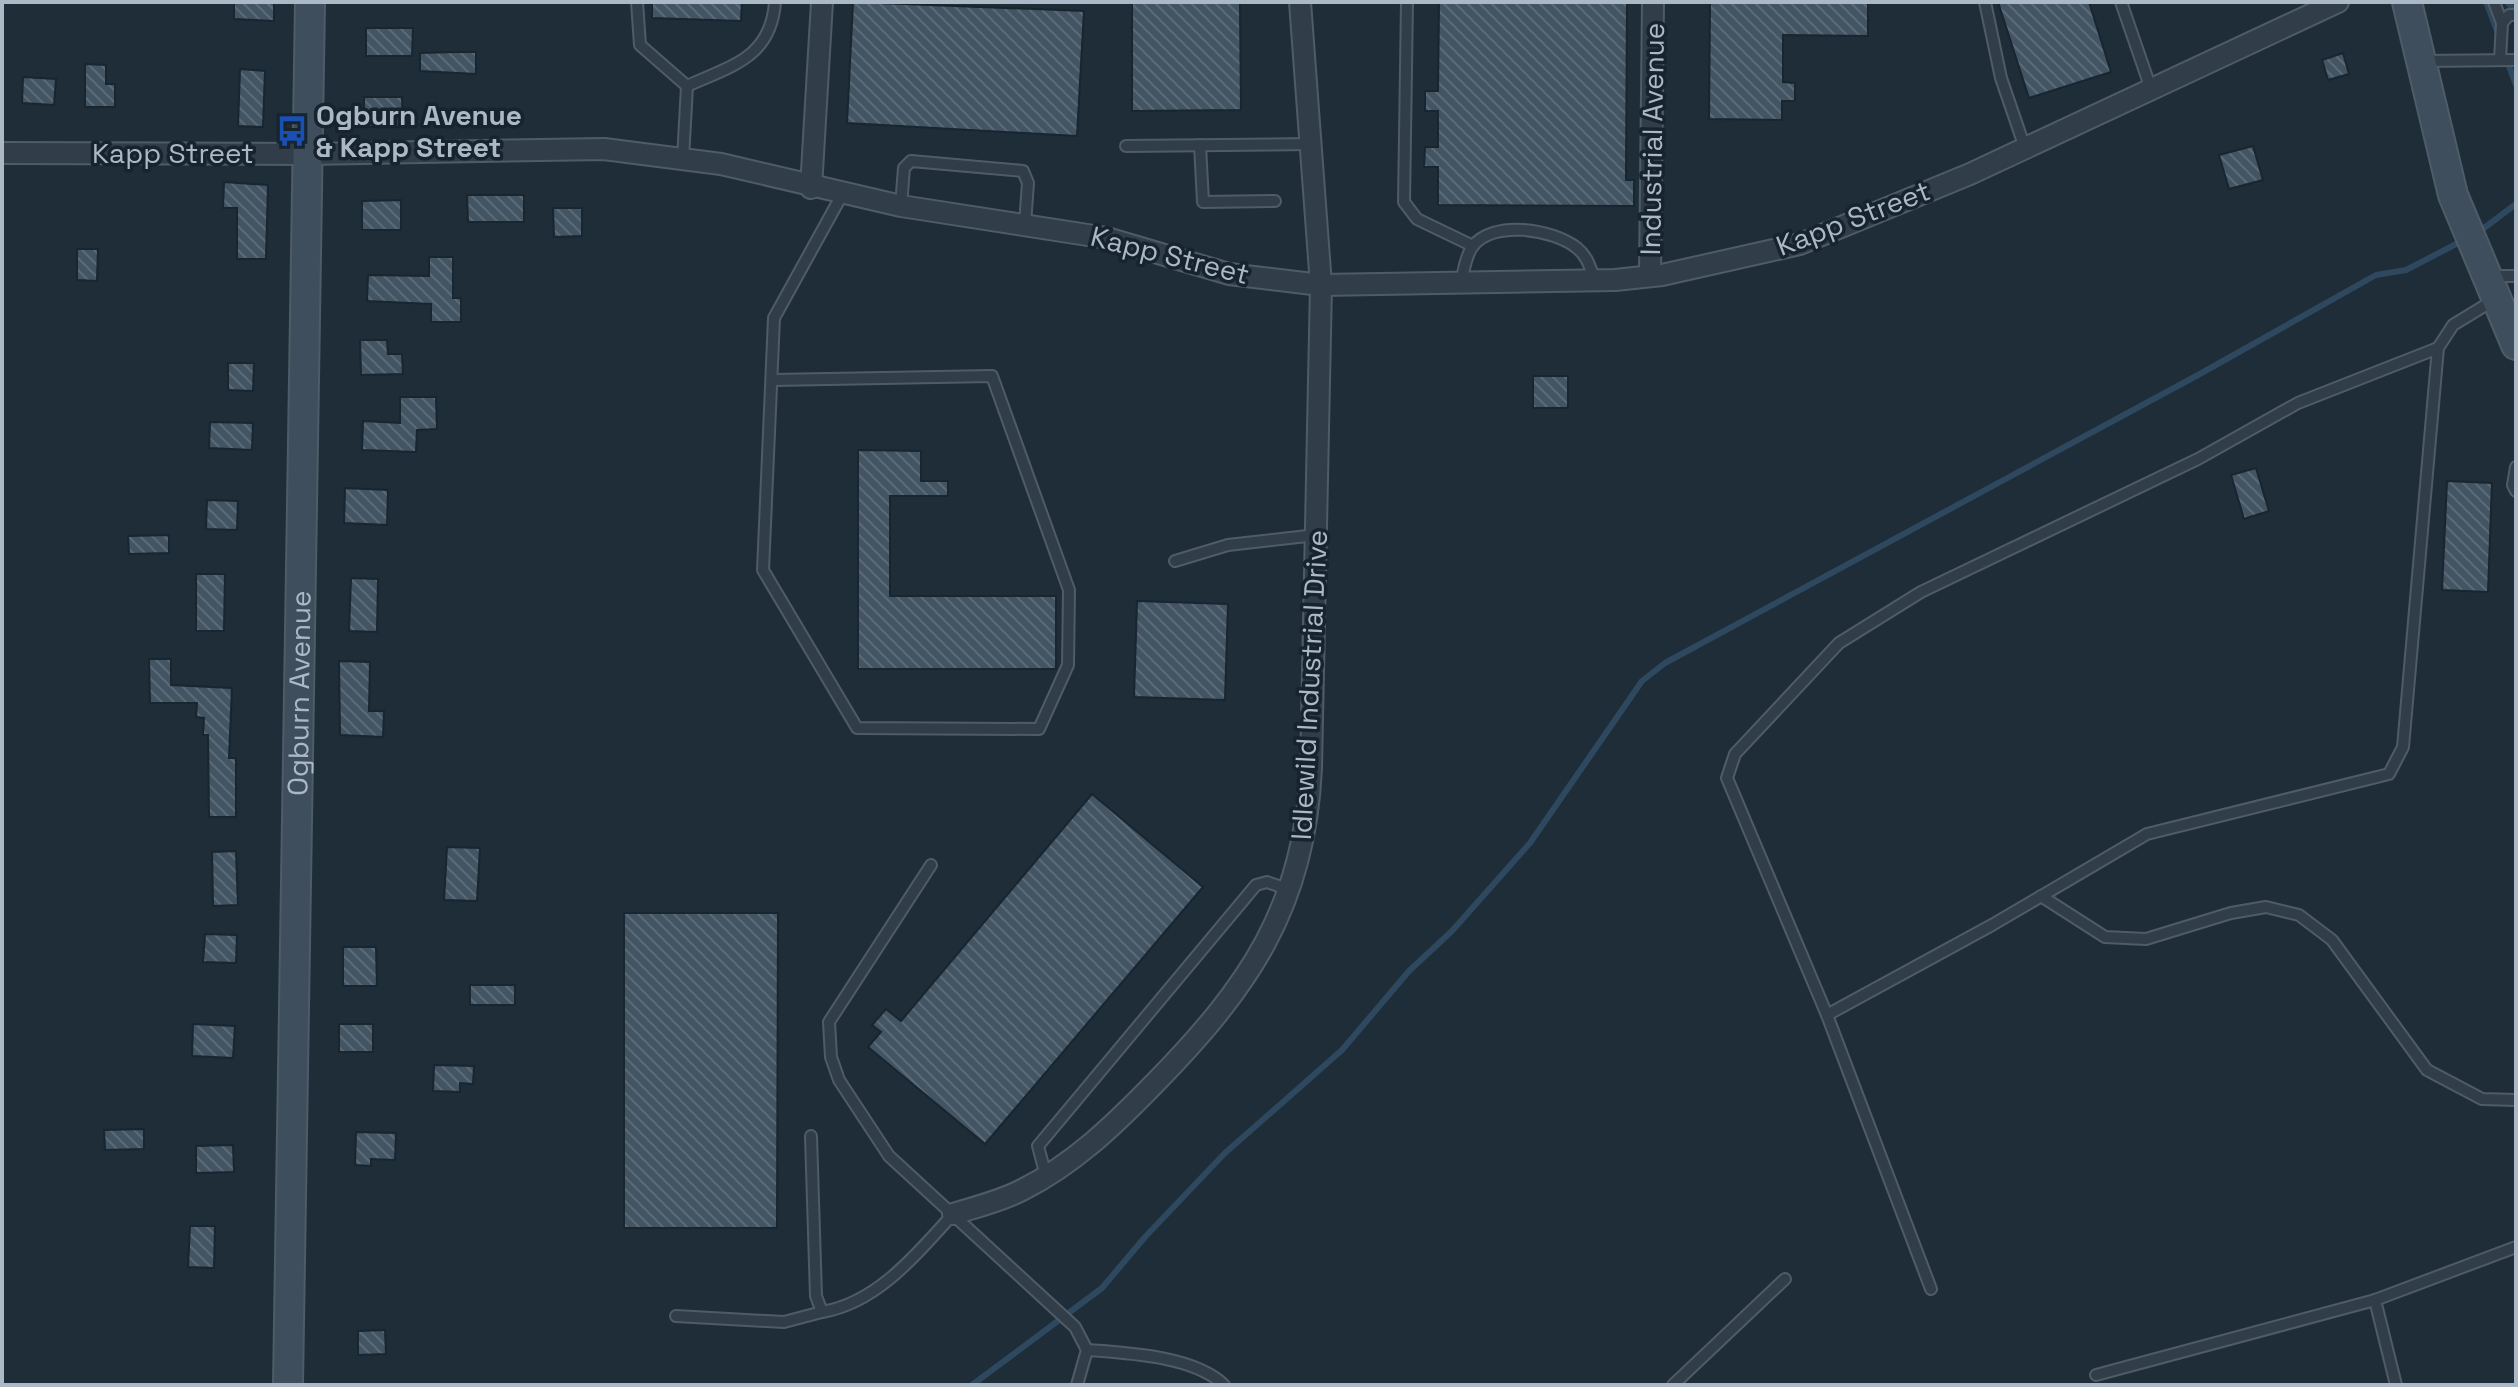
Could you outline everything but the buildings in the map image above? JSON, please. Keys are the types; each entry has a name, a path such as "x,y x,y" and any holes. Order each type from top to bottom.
{"street":[{"name":"Ogburn Avenue","path":"288,1385 310,2"},
{"path":"811,188 822,2"},
{"name":"Idlewild Industrial Drive","path":"953,1214 1019,1192 1109,1129 1195,1042 1255,963 1290,890 1309,813 1321,285 1300,2"},
{"name":"Industrial Avenue","path":"1650,276 1653,2"},
{"name":"Kapp Street","path":"2,153 307,154 604,149 721,164 811,188 901,206 1107,238 1229,274 1321,285 1595,280 1650,276 1800,244 2025,148 2338,2"},
{"path":"2407,2 2453,195 2516,345"}],"lane":[{"path":"637,2 640,45 687,86"},
{"path":"687,86 753,55 774,18 775,2"},
{"path":"1407,2 1404,202 1417,219 1473,246"},
{"path":"1985,2 2001,78 2025,148"},
{"path":"2121,2 2151,89"},
{"path":"2494,2 2502,23 2500,60"},
{"path":"2502,23 2509,15 2516,15"},
{"path":"2421,61 2516,60"},
{"path":"683,159 687,86"},
{"path":"1126,146 1311,144"},
{"path":"1200,145 1203,202 1275,201"},
{"path":"901,206 904,168 911,161 1023,171 1028,183 1025,224"},
{"path":"773,380 992,376 1069,590 1068,665 1039,729 857,728 763,570 774,318 843,193"},
{"path":"1461,283 1465,260 1473,246 1484,236 1498,231 1542,233 1577,248 1587,259 1595,280"},
{"path":"1827,1015 2147,834 2389,774 2403,747 2438,348 2453,325 2491,287 2516,276"},
{"path":"1931,1289 1827,1015 1727,778 1735,754 1839,643 1921,592 2198,459 2298,403 2438,348"},
{"path":"2516,467 2513,485 2516,491"},
{"path":"1175,561 1228,545 1316,535"},
{"path":"931,865 829,1022 831,1057 839,1080 889,1156 1075,1327 1087,1350 1077,1385"},
{"path":"1046,1176 1038,1146 1256,885 1267,882 1290,890"},
{"path":"2041,896 2105,937 2146,939 2231,913 2266,907 2299,915 2332,940 2427,1070 2482,1099 2516,1100"},
{"path":"811,1136 816,1296 822,1312"},
{"path":"676,1316 784,1322 841,1309 898,1274 953,1214"},
{"path":"2096,1375 2375,1300 2516,1247"},
{"path":"1673,1385 1785,1279"},
{"path":"2375,1300 2396,1385"},
{"path":"1087,1350 1150,1355 1215,1376 1224,1385"}],"waterway":[{"path":"2486,2 2499,36"},
{"path":"2507,2 2516,12"},
{"path":"2506,58 2516,85"},
{"path":"2476,234 2516,204"},
{"path":"972,1385 1102,1288 1145,1237 1225,1153 1342,1050 1409,971 1452,931 1530,843 1642,681 1665,663 2198,375 2376,275 2406,270 2462,241"}],"place":[{"name":"Ogburn Avenue & Kapp Street","path":"292,131"}]}
